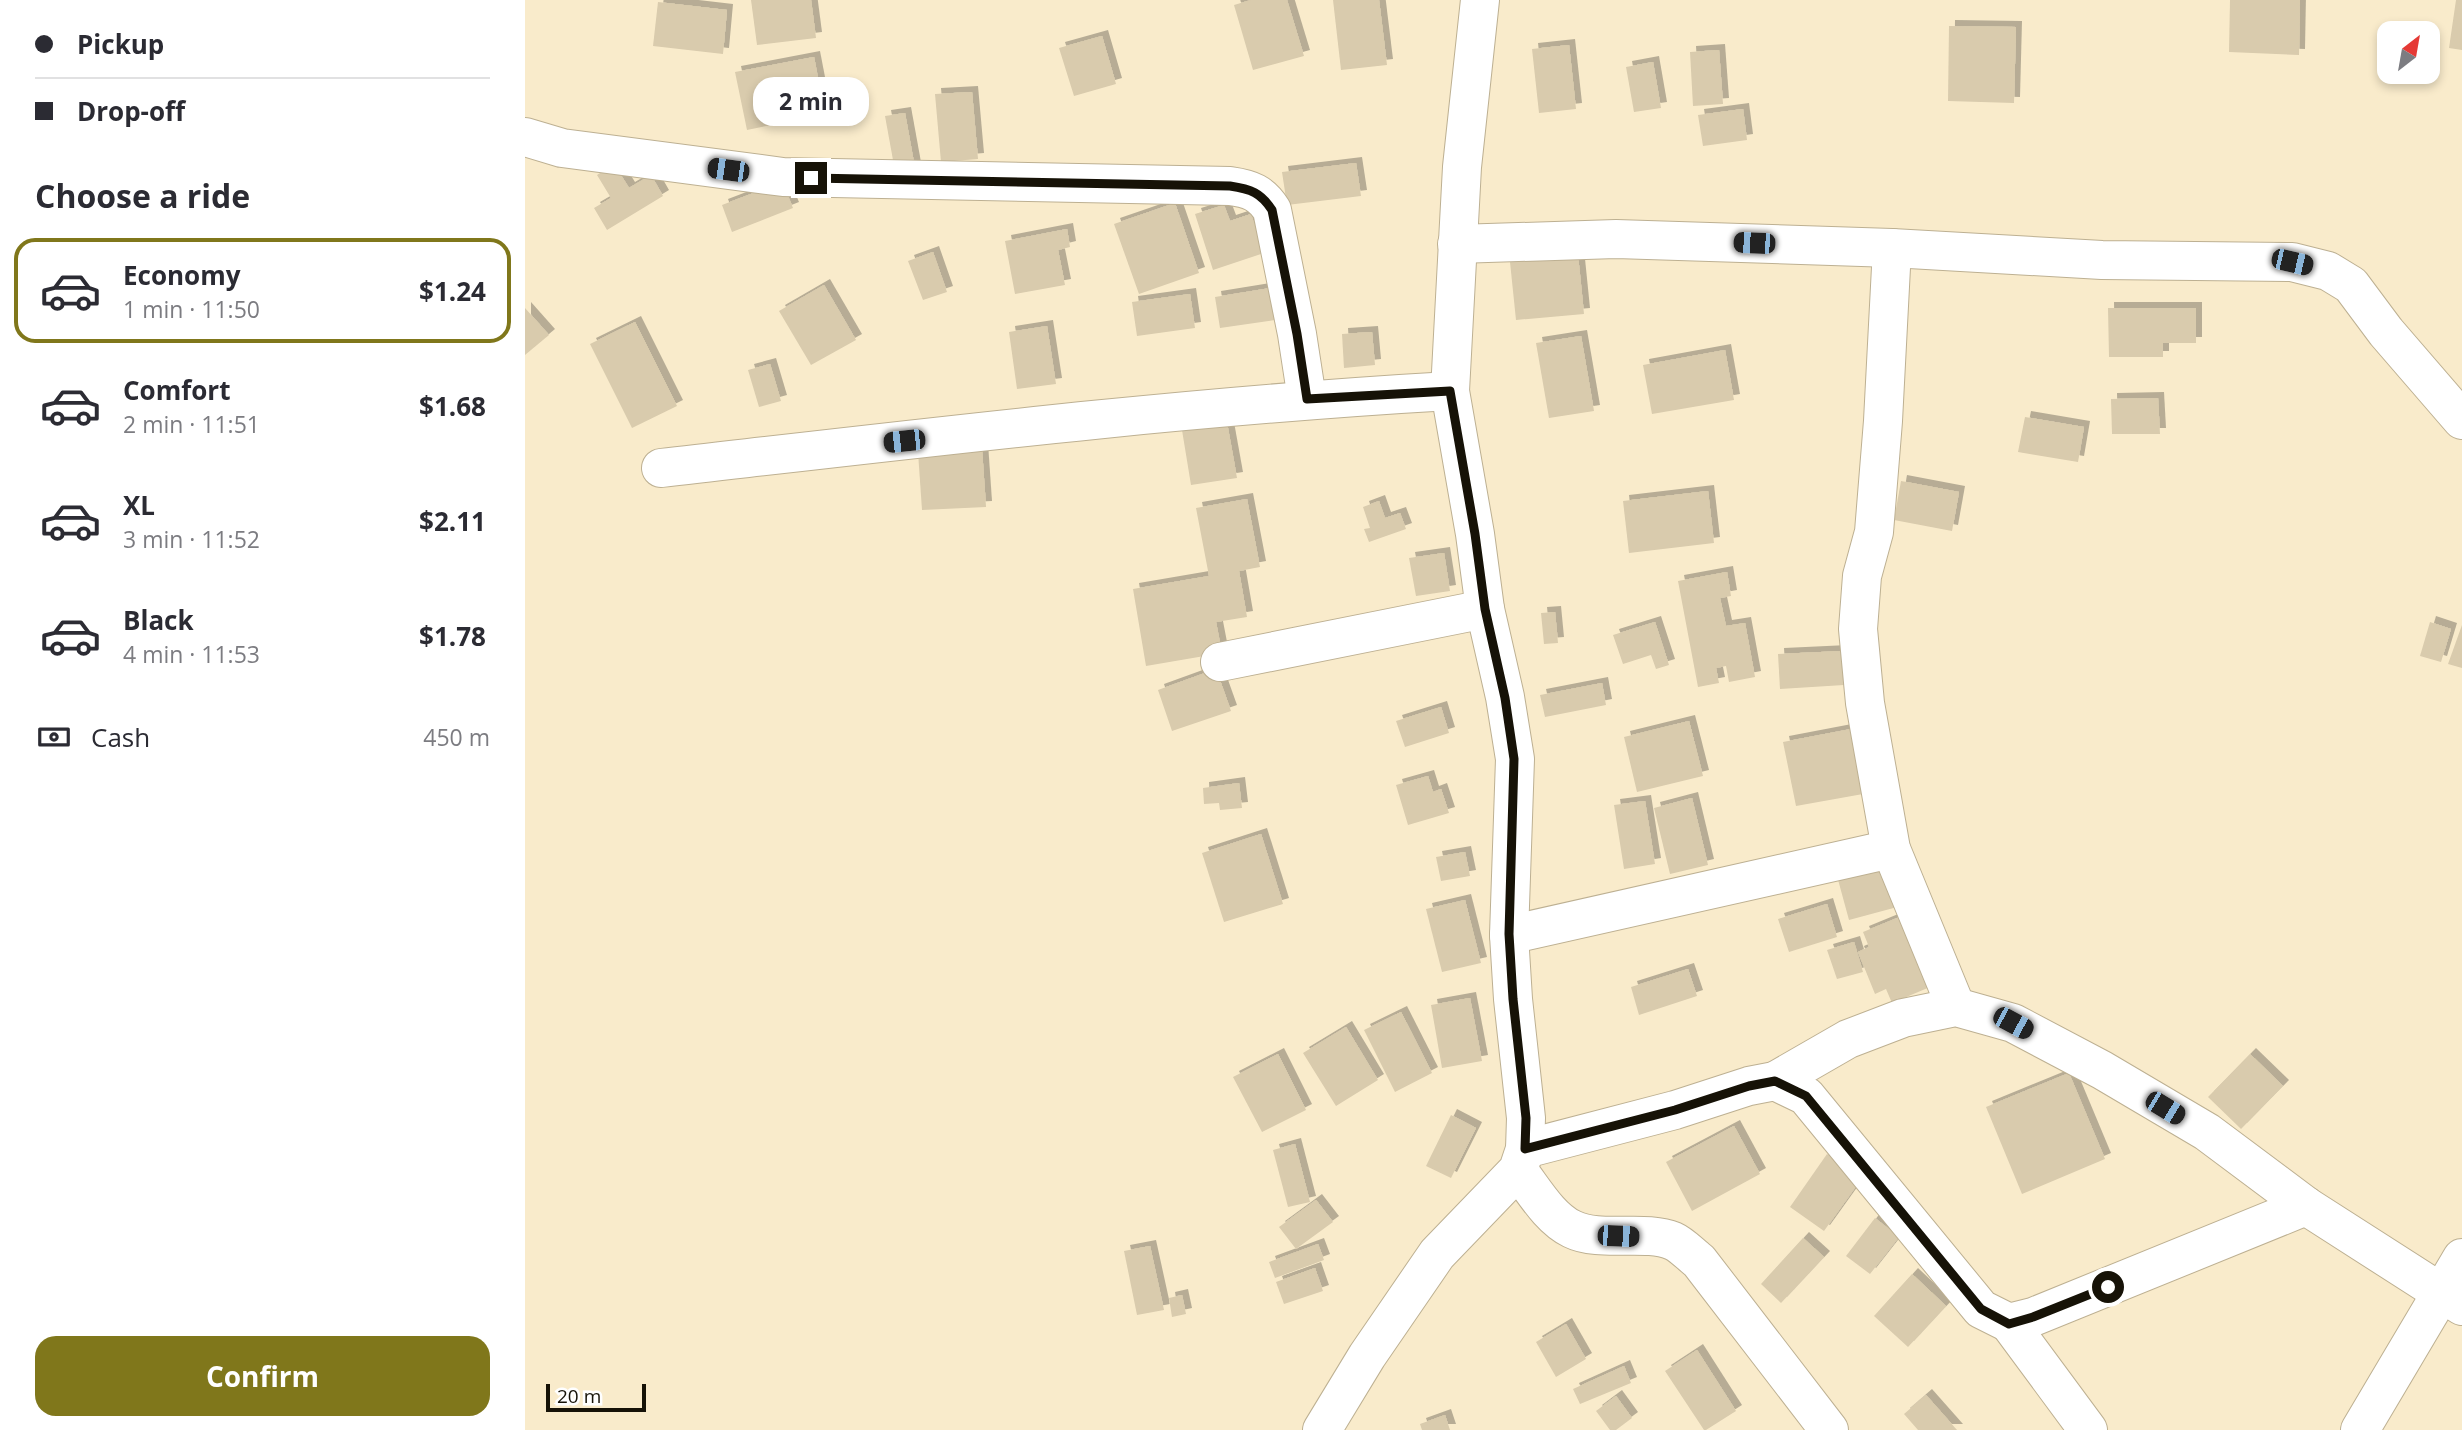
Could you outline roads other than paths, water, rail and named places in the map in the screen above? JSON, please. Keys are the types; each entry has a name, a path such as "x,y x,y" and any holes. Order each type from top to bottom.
{"street":[{"path":"1480,0 1462,167 1450,391 1485,609 1505,698 1514,759 1509,934 1526,1118 1522,1159 1557,1220 1573,1230 1591,1235 1673,1241 1699,1261 1829,1430"},
{"path":"525,137 562,148 783,177 1230,186 1251,189 1263,197 1272,210 1307,399"},
{"path":"1458,244 1616,239 1892,248 2102,260 2292,262 2328,271 2351,285 2386,332 2462,420"},
{"path":"1892,248 1874,532 1862,576 1858,629 1865,703 1891,849 1956,1007"},
{"path":"661,468 1093,419 1307,399 1450,391"},
{"path":"1220,662 1485,609"},
{"path":"1509,934 1891,849"},
{"path":"1322,1430 1367,1356 1437,1254 1522,1159 1749,1086 1775,1081 1848,1039 1903,1018 1956,1007 2013,1023 2102,1070 2207,1132 2306,1206 2453,1299"},
{"path":"1775,1081 1806,1096 1981,1309 2009,1324 2088,1430"},
{"path":"2009,1324 2033,1317 2306,1206"},
{"path":"2360,1430 2453,1299 2462,1258"}]}
